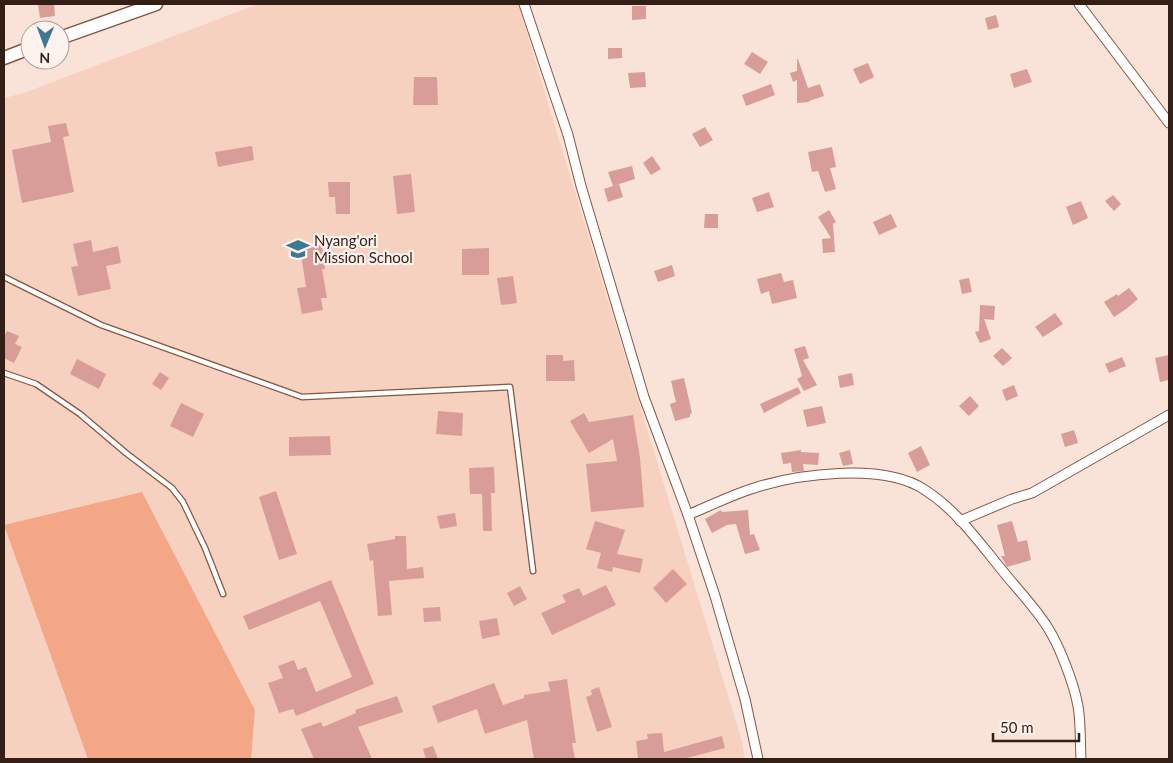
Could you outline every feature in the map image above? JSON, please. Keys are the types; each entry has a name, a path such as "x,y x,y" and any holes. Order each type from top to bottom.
{"main road":[{"path":"70,34 156,4"},
{"path":"4,58 20,52"}],"street":[{"path":"524,4 568,135 581,186 644,397 688,514 715,596 745,699 758,759"},
{"path":"1079,4 1169,123"},
{"path":"960,521 1032,493 1169,415"},
{"path":"688,514 751,489 793,479 849,472 890,477 924,489 968,529 1048,628 1073,686 1078,708 1081,759"}],"lane":[{"path":"4,278 101,325 302,397 510,387 533,571"},
{"path":"4,373 36,384 80,414 126,454 172,488 183,502 205,548 223,594"}],"shaded area":[{"name":"Nyang'ori Mission School","path":"258,4 518,4 741,738 745,759 4,759 4,98 24,93"},
{"path":"142,492 255,710 251,759 88,759 4,525"}],"building":[{"path":"38,4 54,4 55,16 40,18"},
{"path":"632,6 646,6 646,19 632,20"},
{"path":"996,15 999,27 988,30 985,18"},
{"path":"608,48 622,48 622,58 608,59"},
{"path":"752,52 768,62 760,74 744,64"},
{"path":"797,59 808,88 820,84 824,96 809,102 797,103 797,80 793,82 790,73 797,71"},
{"path":"868,63 874,77 860,84 853,69"},
{"path":"1027,69 1032,82 1014,88 1010,74"},
{"path":"645,72 646,87 630,88 628,73"},
{"path":"414,77 437,77 438,105 413,105"},
{"path":"771,84 775,95 746,106 742,95"},
{"path":"66,123 69,136 63,137 74,192 22,203 12,150 51,142 48,126"},
{"path":"705,127 713,140 700,147 692,134"},
{"path":"252,146 254,160 218,167 215,152"},
{"path":"832,147 836,167 830,168 836,189 825,192 818,171 812,172 808,152"},
{"path":"652,156 661,169 651,175 643,163"},
{"path":"632,166 635,179 613,186 608,172"},
{"path":"411,174 415,212 397,214 393,176"},
{"path":"328,182 350,182 350,214 336,214 335,197 329,197"},
{"path":"619,184 623,197 608,202 604,189"},
{"path":"769,192 774,207 757,212 752,198"},
{"path":"1113,195 1121,204 1114,211 1105,201"},
{"path":"1081,201 1088,218 1073,225 1066,207"},
{"path":"829,210 836,222 833,224 835,252 823,253 822,239 831,238 818,217"},
{"path":"705,214 718,214 718,228 704,228"},
{"path":"891,214 897,227 879,235 873,222"},
{"path":"91,240 93,252 118,246 121,263 106,266 111,289 78,296 71,267 78,266 73,244"},
{"path":"322,245 325,269 322,269 327,298 321,298 323,310 302,314 297,288 306,287 300,248"},
{"path":"489,248 489,275 462,275 462,249"},
{"path":"672,265 675,276 658,282 654,271"},
{"path":"781,273 784,282 793,280 797,298 772,304 769,291 761,294 757,279"},
{"path":"513,276 517,303 501,305 497,278"},
{"path":"969,278 972,292 962,294 959,280"},
{"path":"1129,288 1138,299 1114,317 1104,302 1117,294 1118,296"},
{"path":"980,305 995,306 994,320 984,319 991,339 980,343 975,332 979,331"},
{"path":"1055,313 1063,324 1043,337 1035,327"},
{"path":"7,331 19,336 15,344 22,347 14,363 4,358 4,337"},
{"path":"805,346 809,358 803,360 817,385 804,391 797,379 802,376 794,349"},
{"path":"1002,348 1012,358 1003,366 993,356"},
{"path":"546,355 563,355 563,361 574,360 575,381 546,381"},
{"path":"1169,355 1169,380 1160,382 1155,358"},
{"path":"1122,357 1126,366 1109,373 1105,364"},
{"path":"77,359 106,374 99,389 70,374"},
{"path":"160,372 169,378 161,390 152,384"},
{"path":"852,373 854,385 840,388 838,376"},
{"path":"684,378 692,413 690,417 675,421 670,404 676,402 671,381"},
{"path":"1014,385 1018,396 1006,401 1002,390"},
{"path":"798,387 801,393 764,413 760,404"},
{"path":"970,396 979,406 969,416 959,406"},
{"path":"181,403 204,414 193,437 170,426"},
{"path":"822,406 826,423 807,427 803,410"},
{"path":"438,411 463,413 462,436 436,434"},
{"path":"584,413 589,422 633,415 640,458 644,507 591,512 586,464 617,461 613,439 589,453 570,421"},
{"path":"1074,430 1078,443 1065,447 1061,434"},
{"path":"330,436 331,455 289,456 289,437"},
{"path":"921,446 930,465 917,472 908,453"},
{"path":"801,450 801,452 819,453 818,465 803,464 804,471 792,472 791,463 783,464 781,453"},
{"path":"850,450 853,464 843,466 839,453"},
{"path":"494,467 495,493 491,493 492,531 483,531 482,494 470,494 469,468"},
{"path":"276,491 297,554 279,560 259,497"},
{"path":"721,510 722,512 748,510 750,535 754,534 760,550 745,554 736,524 727,525 712,533 705,519"},
{"path":"455,513 457,526 440,529 437,516"},
{"path":"595,521 625,530 617,554 643,559 640,573 613,567 612,572 597,568 601,553 586,549"},
{"path":"1012,521 1018,542 1027,540 1031,560 1007,567 1001,556 1005,556 997,525"},
{"path":"395,536 406,536 407,569 423,567 424,578 389,581 392,615 378,616 373,560 370,561 367,544 395,539"},
{"path":"673,569 687,584 666,603 653,588"},
{"path":"331,580 374,684 296,716 293,709 279,713 268,683 283,678 278,666 294,660 298,670 306,667 316,692 352,677 320,601 249,630 243,616"},
{"path":"606,585 616,605 552,635 541,613 566,602 562,595 579,588 583,596"},
{"path":"520,586 527,599 514,606 507,593"},
{"path":"440,607 441,621 424,622 423,608"},
{"path":"497,618 500,635 482,639 479,621"},
{"path":"567,679 576,743 572,743 575,759 534,759 527,720 485,734 477,709 438,723 432,706 494,683 503,705 524,698 524,695 550,691 548,682"},
{"path":"599,687 612,727 597,732 586,697 592,695 591,690"},
{"path":"397,696 403,712 358,727 372,759 314,759 301,729 321,722 323,727 356,713 355,710"},
{"path":"662,733 664,752 722,736 725,748 683,759 638,759 636,741 648,739 647,734"},
{"path":"433,746 438,759 426,759 423,749"}],"place":[{"name":"Nyang'ori Mission School","path":"298,249"}]}
